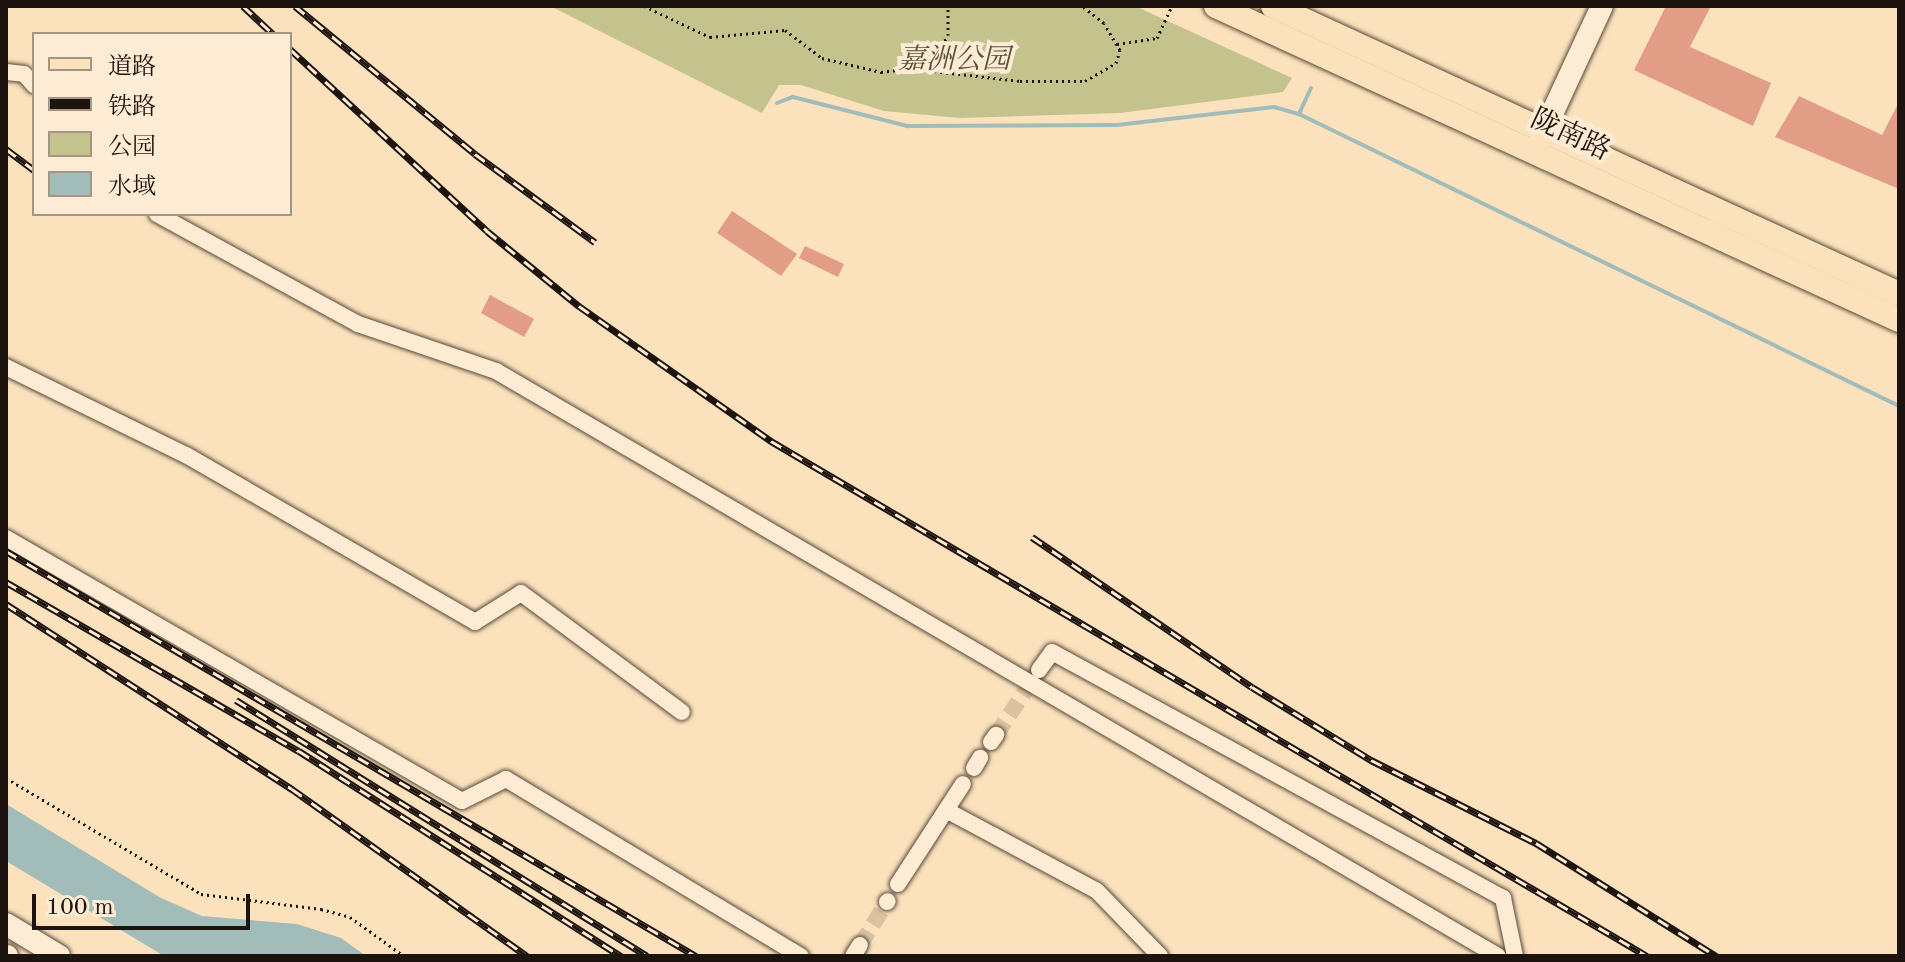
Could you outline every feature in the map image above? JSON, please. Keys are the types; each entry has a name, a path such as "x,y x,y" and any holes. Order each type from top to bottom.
{"main road":[{"name":"陇南路","path":"1216,6 1899,294"},
{"name":"陇南路","path":"1273,6 1899,320"}],"street":[{"path":"1539,142 1602,6"},
{"path":"6,72 24,74 32,83"},
{"path":"161,216 358,324 496,371 1498,956"},
{"path":"6,367 186,455 475,622 521,593 682,712"},
{"path":"6,538 462,801 506,779 801,956"},
{"path":"1039,670 1052,652 1195,725 1503,898 1515,956"},
{"path":"898,884 963,784"},
{"path":"946,810 1097,891 1160,956"},
{"path":"6,924 59,956"}],"path":[{"path":"644,6 710,37 785,30 842,65 881,72 912,68 947,76 1085,81 1116,63 1117,44 1104,23 1082,6"},
{"path":"912,68 939,51 948,35 948,6"},
{"path":"1117,44 1157,38 1172,6"},
{"path":"6,778 201,894 350,917 404,956"}],"green space":[{"name":"嘉洲公园","path":"550,6 1135,6 1292,78 1283,92 1120,113 960,118 884,111 801,85 779,85 762,113"}],"water":[{"path":"6,804 161,898 202,916 297,924 341,938 366,956 164,956 6,861"}],"building":[{"path":"1666,6 1711,6 1690,47 1771,83 1753,126 1634,70"},
{"path":"1799,96 1882,135 1899,102 1899,189 1775,137"},
{"path":"732,211 797,254 781,276 717,233"},
{"path":"805,246 844,264 838,277 799,258"},
{"path":"490,295 534,319 524,337 481,313"}],"waterway":[{"path":"1311,88 1299,114 1899,406"},
{"path":"777,103 793,97 908,126 1117,125 1274,107 1299,114"}],"tunnel":[{"path":"996,735 1038,672"},
{"path":"860,945 887,902"}],"railway":[{"path":"243,6 271,32"},
{"path":"295,6 475,154 595,242"},
{"path":"292,51 487,231 579,306 771,441 1647,956"},
{"path":"6,149 32,168"},
{"path":"1032,537 1252,687 1371,760 1536,843 1716,956"},
{"path":"6,551 696,956"},
{"path":"6,582 299,751 621,956"},
{"path":"6,604 292,789 527,956"},
{"path":"236,700 647,956"}]}
